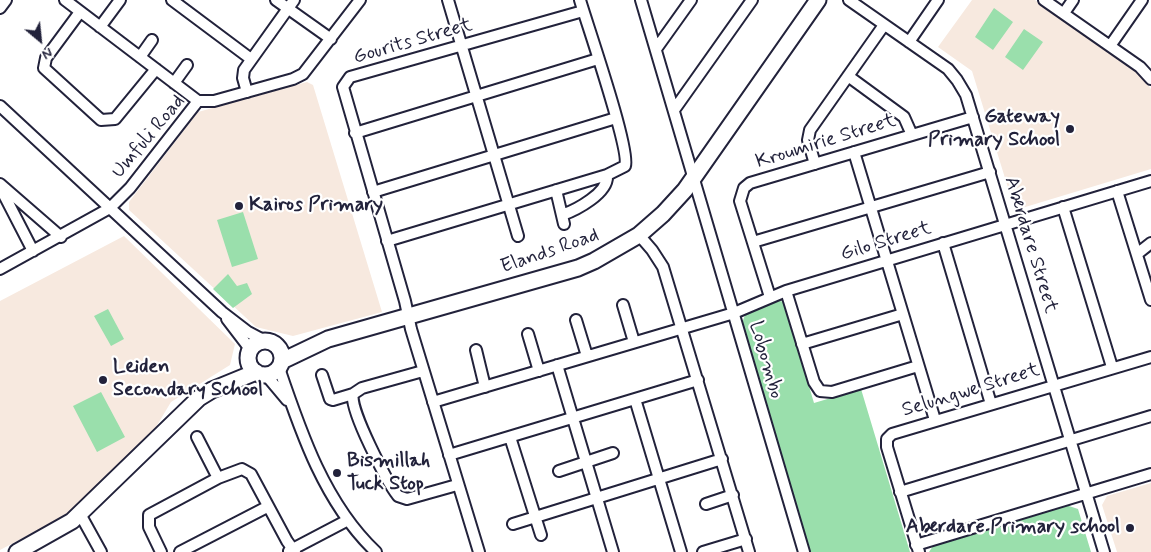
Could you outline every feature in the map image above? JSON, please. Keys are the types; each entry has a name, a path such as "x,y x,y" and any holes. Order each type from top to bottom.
{"street":[{"path":"0,8 6,0"},
{"path":"65,0 198,101"},
{"path":"100,27 120,0"},
{"path":"172,0 251,59"},
{"path":"276,0 291,4 331,39"},
{"name":"Umfuli Road","path":"0,269 61,237 110,208 130,188 198,101 214,100 247,92 304,74 360,0"},
{"path":"448,0 518,236"},
{"path":"387,241 607,175 622,168 627,162 616,118 580,0"},
{"name":"Lobombo","path":"641,0 804,552"},
{"path":"656,49 691,0"},
{"path":"674,110 752,0"},
{"name":"Elands Road","path":"264,364 328,339 578,268 610,254 639,235 663,214 694,177 818,0"},
{"name":"Aberdare Street","path":"848,0 942,65 957,80 966,95 1104,552"},
{"path":"909,42 937,0"},
{"path":"1044,0 1140,67 1151,79"},
{"path":"1064,14 1073,0"},
{"path":"1110,46 1142,0"},
{"path":"247,92 243,73 291,4"},
{"name":"Gourits Street","path":"478,552 423,371 343,91 348,79 584,11"},
{"path":"80,12 46,58 44,68 101,120 115,119 156,69"},
{"path":"815,164 808,135 884,25"},
{"path":"140,57 152,40"},
{"path":"355,133 598,59"},
{"path":"174,83 187,65"},
{"path":"848,76 904,117 912,135"},
{"path":"2,112 110,208 222,312 248,332 270,342 281,352 264,364 212,390 190,407 80,514 62,529 17,552"},
{"name":"Kroumirie Street","path":"770,297 740,201 744,188 750,183 973,117"},
{"path":"373,192 616,118"},
{"path":"854,152 935,420"},
{"path":"753,242 990,172"},
{"path":"556,190 563,219 586,204 603,188 607,182 607,175"},
{"name":"Gilo Street","path":"433,402 683,328 734,312 786,291 1151,181"},
{"path":"0,185 61,237"},
{"path":"0,185 33,251"},
{"path":"1117,191 1151,300"},
{"path":"1063,206 1112,367"},
{"path":"639,235 663,267 683,328 749,552"},
{"path":"943,243 991,404"},
{"path":"1137,254 1151,244"},
{"path":"786,291 814,382 817,388 824,392 832,392 918,366"},
{"path":"623,305 634,342"},
{"path":"222,312 264,364 297,419"},
{"path":"802,344 903,314"},
{"path":"576,320 587,356"},
{"path":"528,334 539,371"},
{"name":"Elands Road","path":"270,342 284,346 328,339"},
{"path":"270,342 255,344 264,364 297,419 324,482 348,520 376,552"},
{"path":"476,350 486,386"},
{"name":"Selungwe Street","path":"917,549 886,446 888,439 895,432 1151,357"},
{"path":"557,365 614,552"},
{"path":"322,375 332,400 354,394 362,388 423,371"},
{"path":"448,455 698,380"},
{"path":"354,394 352,404 368,441 398,496 407,500 457,485"},
{"path":"634,399 681,552"},
{"path":"900,492 1151,416"},
{"path":"197,437 218,478"},
{"path":"510,437 541,536"},
{"path":"559,471 613,453"},
{"path":"512,524 722,460"},
{"path":"161,552 148,527 149,515 238,469 246,470 251,474 292,551 348,520"},
{"path":"917,549 1086,493 1151,474"},
{"path":"706,504 733,495"},
{"path":"180,552 267,507"},
{"path":"80,514 101,552"},
{"path":"703,552 746,539"}],"shaded area":[{"name":"Gateway Primary School","path":"972,0 1035,0 1140,74 1151,89 1151,169 1022,208 1013,204 972,71 938,47"},
{"name":"Kairos Primary","path":"307,82 313,85 382,312 293,336 256,327 129,210 129,202 198,112"},
{"name":"Leiden Secondary School","path":"124,236 235,344 230,365 171,402 153,432 72,512 0,550 0,301"},
{"name":"Aberdare Primary school","path":"1151,483 1151,552 1117,552 1102,505 1107,496"}],"green space":[{"path":"994,8 1013,22 993,50 975,37"},
{"path":"1024,29 1043,42 1023,70 1005,57"},
{"path":"243,212 258,259 232,267 217,220"},
{"path":"228,274 237,286 247,283 252,294 233,308 213,289"},
{"path":"776,300 784,302 814,403 861,389 910,552 810,552 741,326 745,315"},
{"path":"108,309 124,339 111,346 94,316"},
{"path":"101,392 125,437 97,452 73,406"},
{"path":"1066,505 1078,509 1091,552 929,552 933,546"}],"place":[{"name":"Gateway Primary School","path":"1070,129"},
{"name":"Kairos Primary","path":"239,206"},
{"name":"Leiden Secondary School","path":"103,380"},
{"name":"Bismillah Tuck Stop","path":"337,473"},
{"name":"Aberdare Primary school","path":"1130,528"}]}
